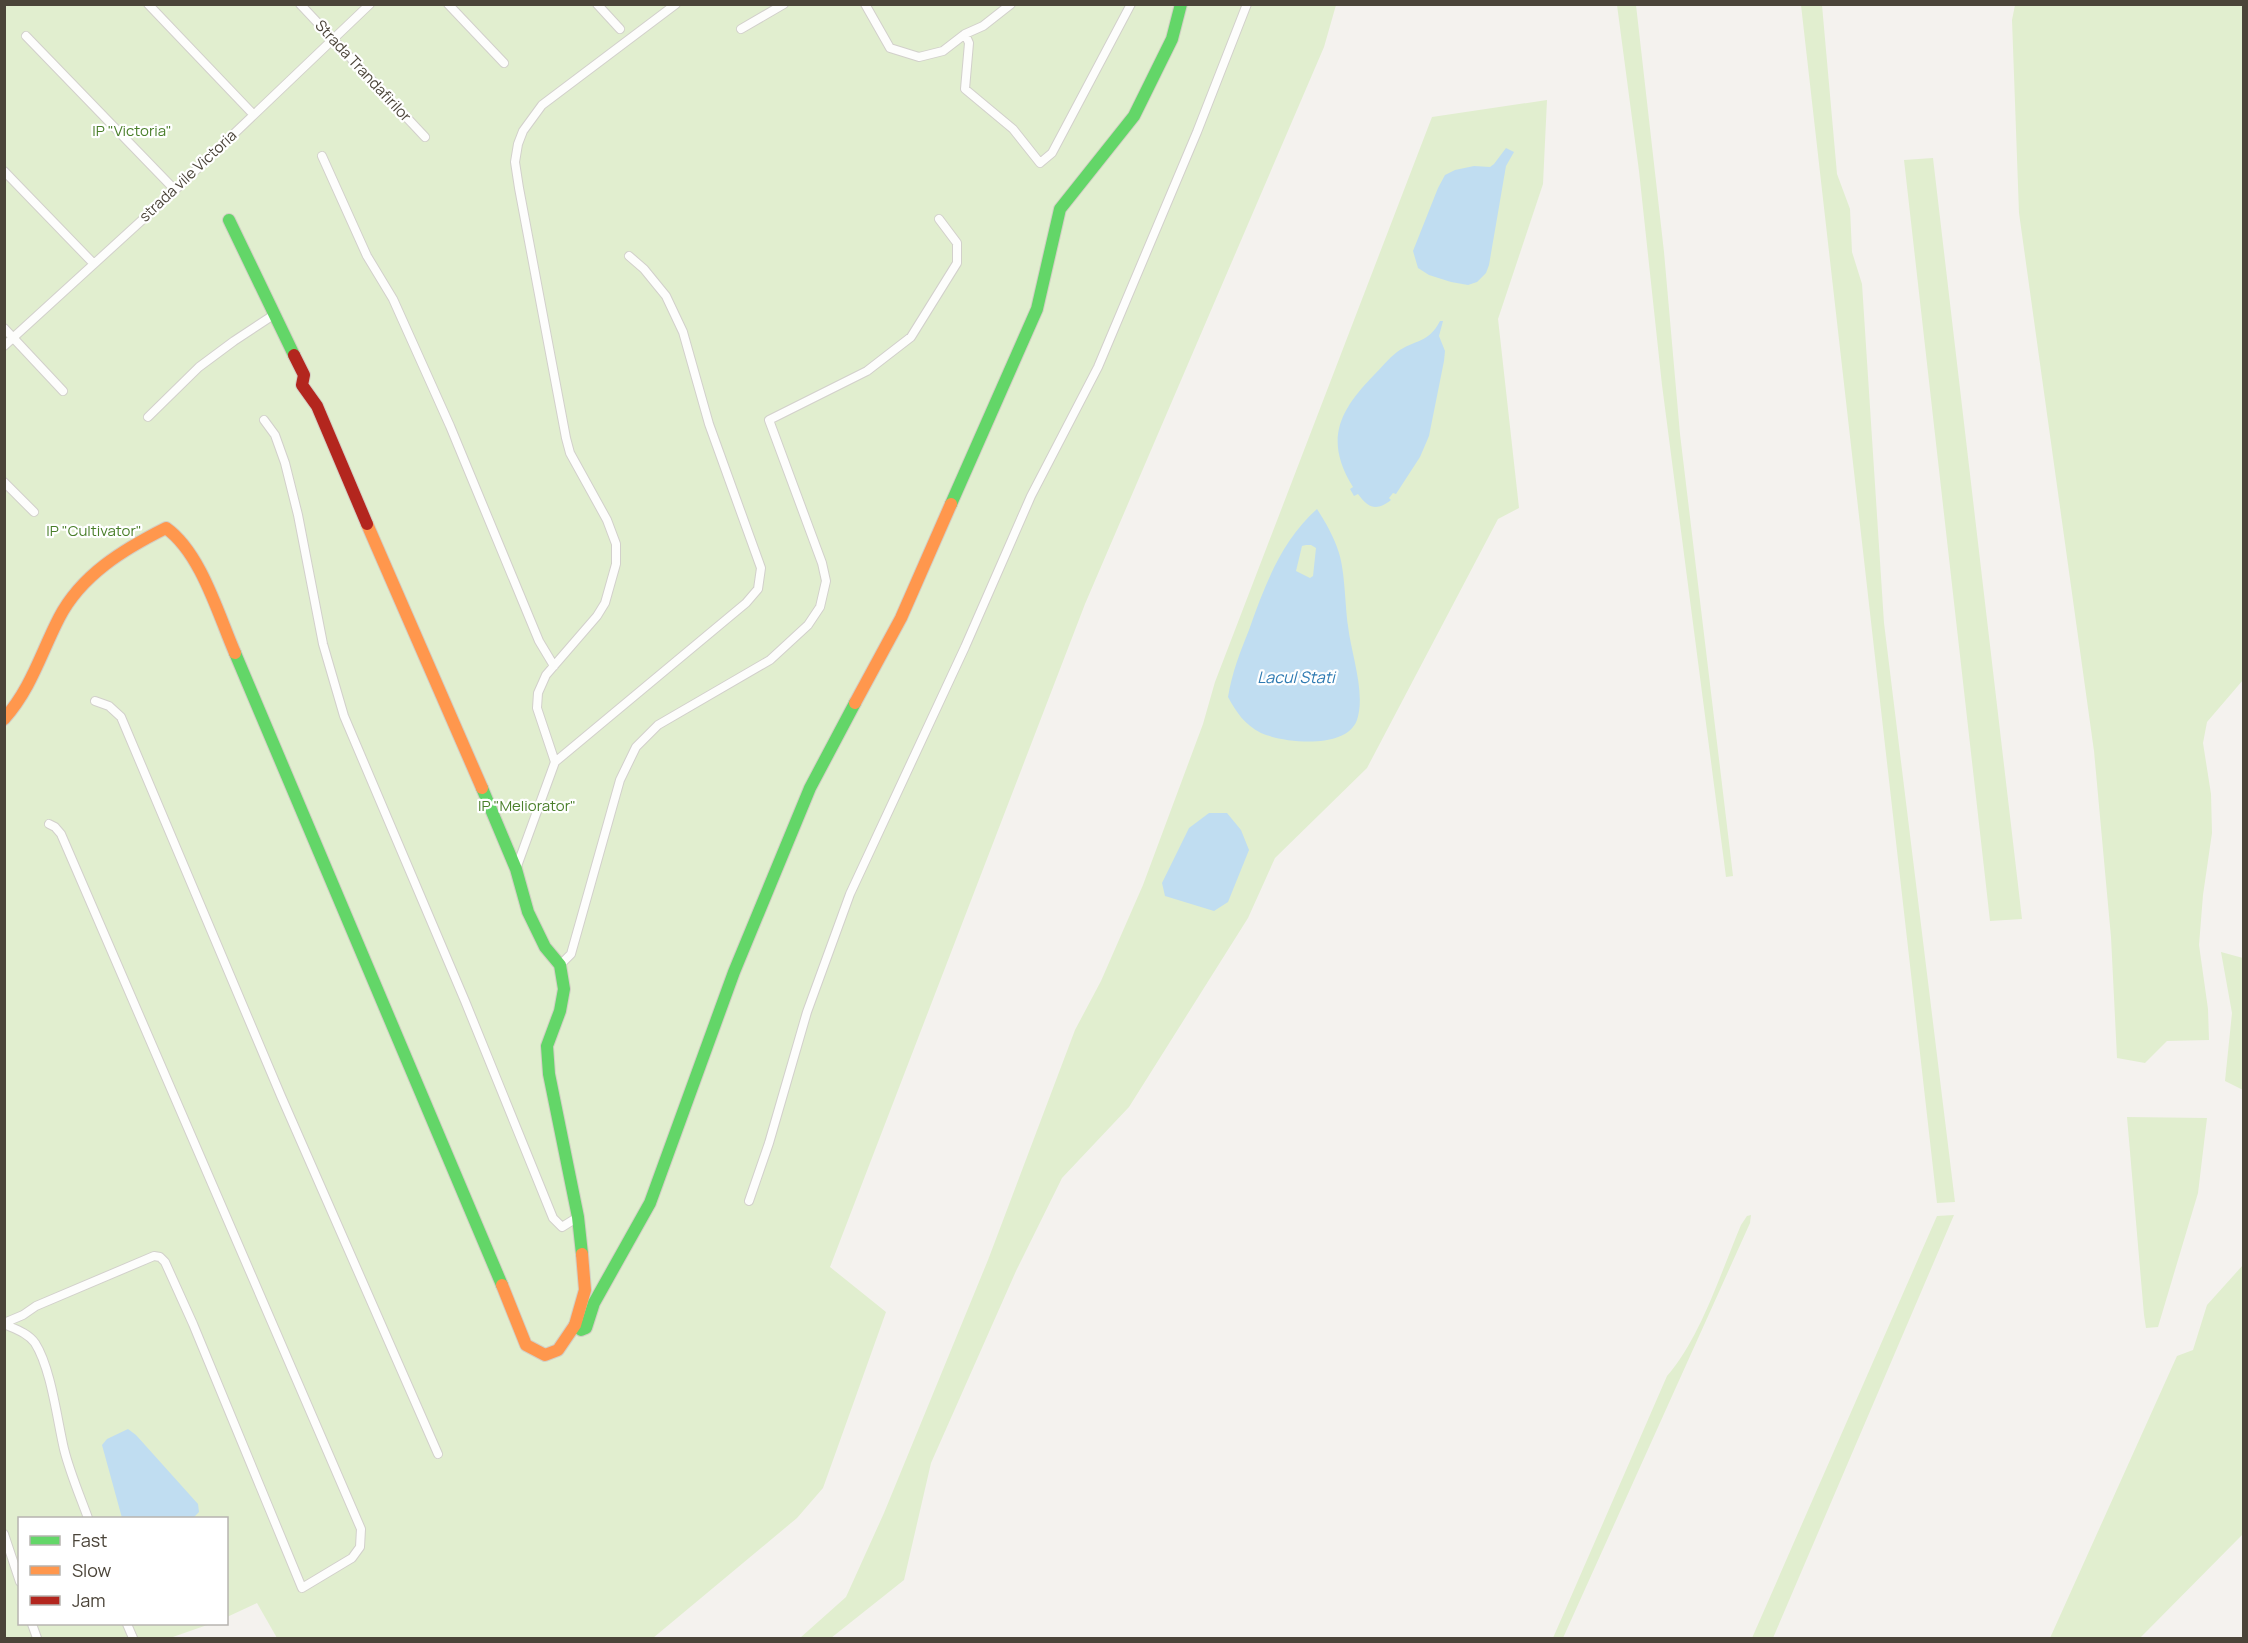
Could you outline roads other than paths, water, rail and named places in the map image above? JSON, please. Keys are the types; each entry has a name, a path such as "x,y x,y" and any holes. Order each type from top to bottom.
{"street":[{"path":"148,4 253,114"},
{"name":"Strada Trandafirilor","path":"300,4 425,137"},
{"name":"strada vile Victoria","path":"4,346 175,190 370,4"},
{"path":"448,4 504,63"},
{"path":"597,4 620,29"},
{"path":"555,762 537,708 538,693 546,675 597,616 605,603 616,564 616,543 607,520 570,453 514,162 523,131 542,105 676,4"},
{"path":"741,29 784,4"},
{"path":"865,4 890,48 919,57 943,51 965,34 983,26 1011,4"},
{"path":"965,34 969,43 965,89 1013,129 1040,163 1052,153 1131,4"},
{"path":"574,1325 580,1330 586,1329 594,1303 650,1203 734,972 810,788 901,618 1037,309 1060,209 1134,116 1172,39 1181,4"},
{"path":"749,1201 770,1143 807,1012 850,894 965,647 1030,496 1098,367 1197,132 1247,4"},
{"path":"26,36 175,190"},
{"path":"322,156 367,256 398,309 450,426 539,641 554,666"},
{"path":"4,171 94,264"},
{"path":"560,965 571,954 620,780 636,747 658,725 770,660 808,625 820,606 826,581 822,563 769,420 867,371 911,337 957,263 957,243 939,219"},
{"path":"4,719 25,692 60,616 98,569 166,528 176,535 199,568 526,1345 545,1355 558,1350 566,1341 574,1325 585,1290 578,1217 549,1074 547,1046 560,1011 564,989 560,965 545,947 528,912 516,869 317,406 302,385 303,375 229,220"},
{"path":"516,869 555,762 746,603 758,589 760,568 709,423 683,332 666,296 644,269 629,256"},
{"path":"148,417 199,368 275,314"},
{"path":"4,328 63,391"},
{"path":"264,420 275,435 285,462 298,515 323,644 344,716 465,1001 553,1218 562,1227 578,1217"},
{"path":"4,482 34,512"},
{"path":"95,701 109,706 121,717 281,1096 438,1454"},
{"path":"4,1323 23,1315 36,1306 154,1256 160,1257 165,1262 193,1324 302,1588 352,1558 360,1547 361,1529 140,1022 61,834 49,824"},
{"path":"4,1323 27,1334 35,1343 43,1359 59,1420 64,1450 88,1517"},
{"path":"4,1534 18,1576"}],"water":[{"path":"1506,148 1514,152 1506,166 1486,273 1477,282 1468,285 1429,275 1418,268 1413,251 1445,175 1455,170 1474,166 1490,167"},
{"path":"1440,321 1443,321 1439,336 1445,351 1429,436 1420,457 1396,494 1393,493 1389,498 1391,500 1381,506 1373,507 1358,494 1354,496 1350,489 1353,487 1339,455 1338,440 1344,414 1362,388 1397,352 1431,334"},
{"name":"Lacul Stati","path":"1317,509 1330,530 1339,553 1360,698 1357,720 1351,730 1341,736 1314,742 1271,737 1261,733 1242,718 1228,697 1237,663 1268,580 1284,549","holes":["1311,545 1316,548 1313,576 1310,578 1296,571 1302,546"]},
{"path":"1209,813 1227,813 1241,830 1249,850 1228,902 1214,911 1165,896 1162,883 1189,828"},
{"path":"128,1429 136,1435 198,1504 199,1512 194,1517 122,1517 102,1445 107,1439"}],"park label":[{"name":"IP \"Victoria\"","path":"132,131"},
{"name":"IP \"Cultivator\"","path":"94,531"},
{"name":"IP \"Meliorator\"","path":"527,806"}]}
